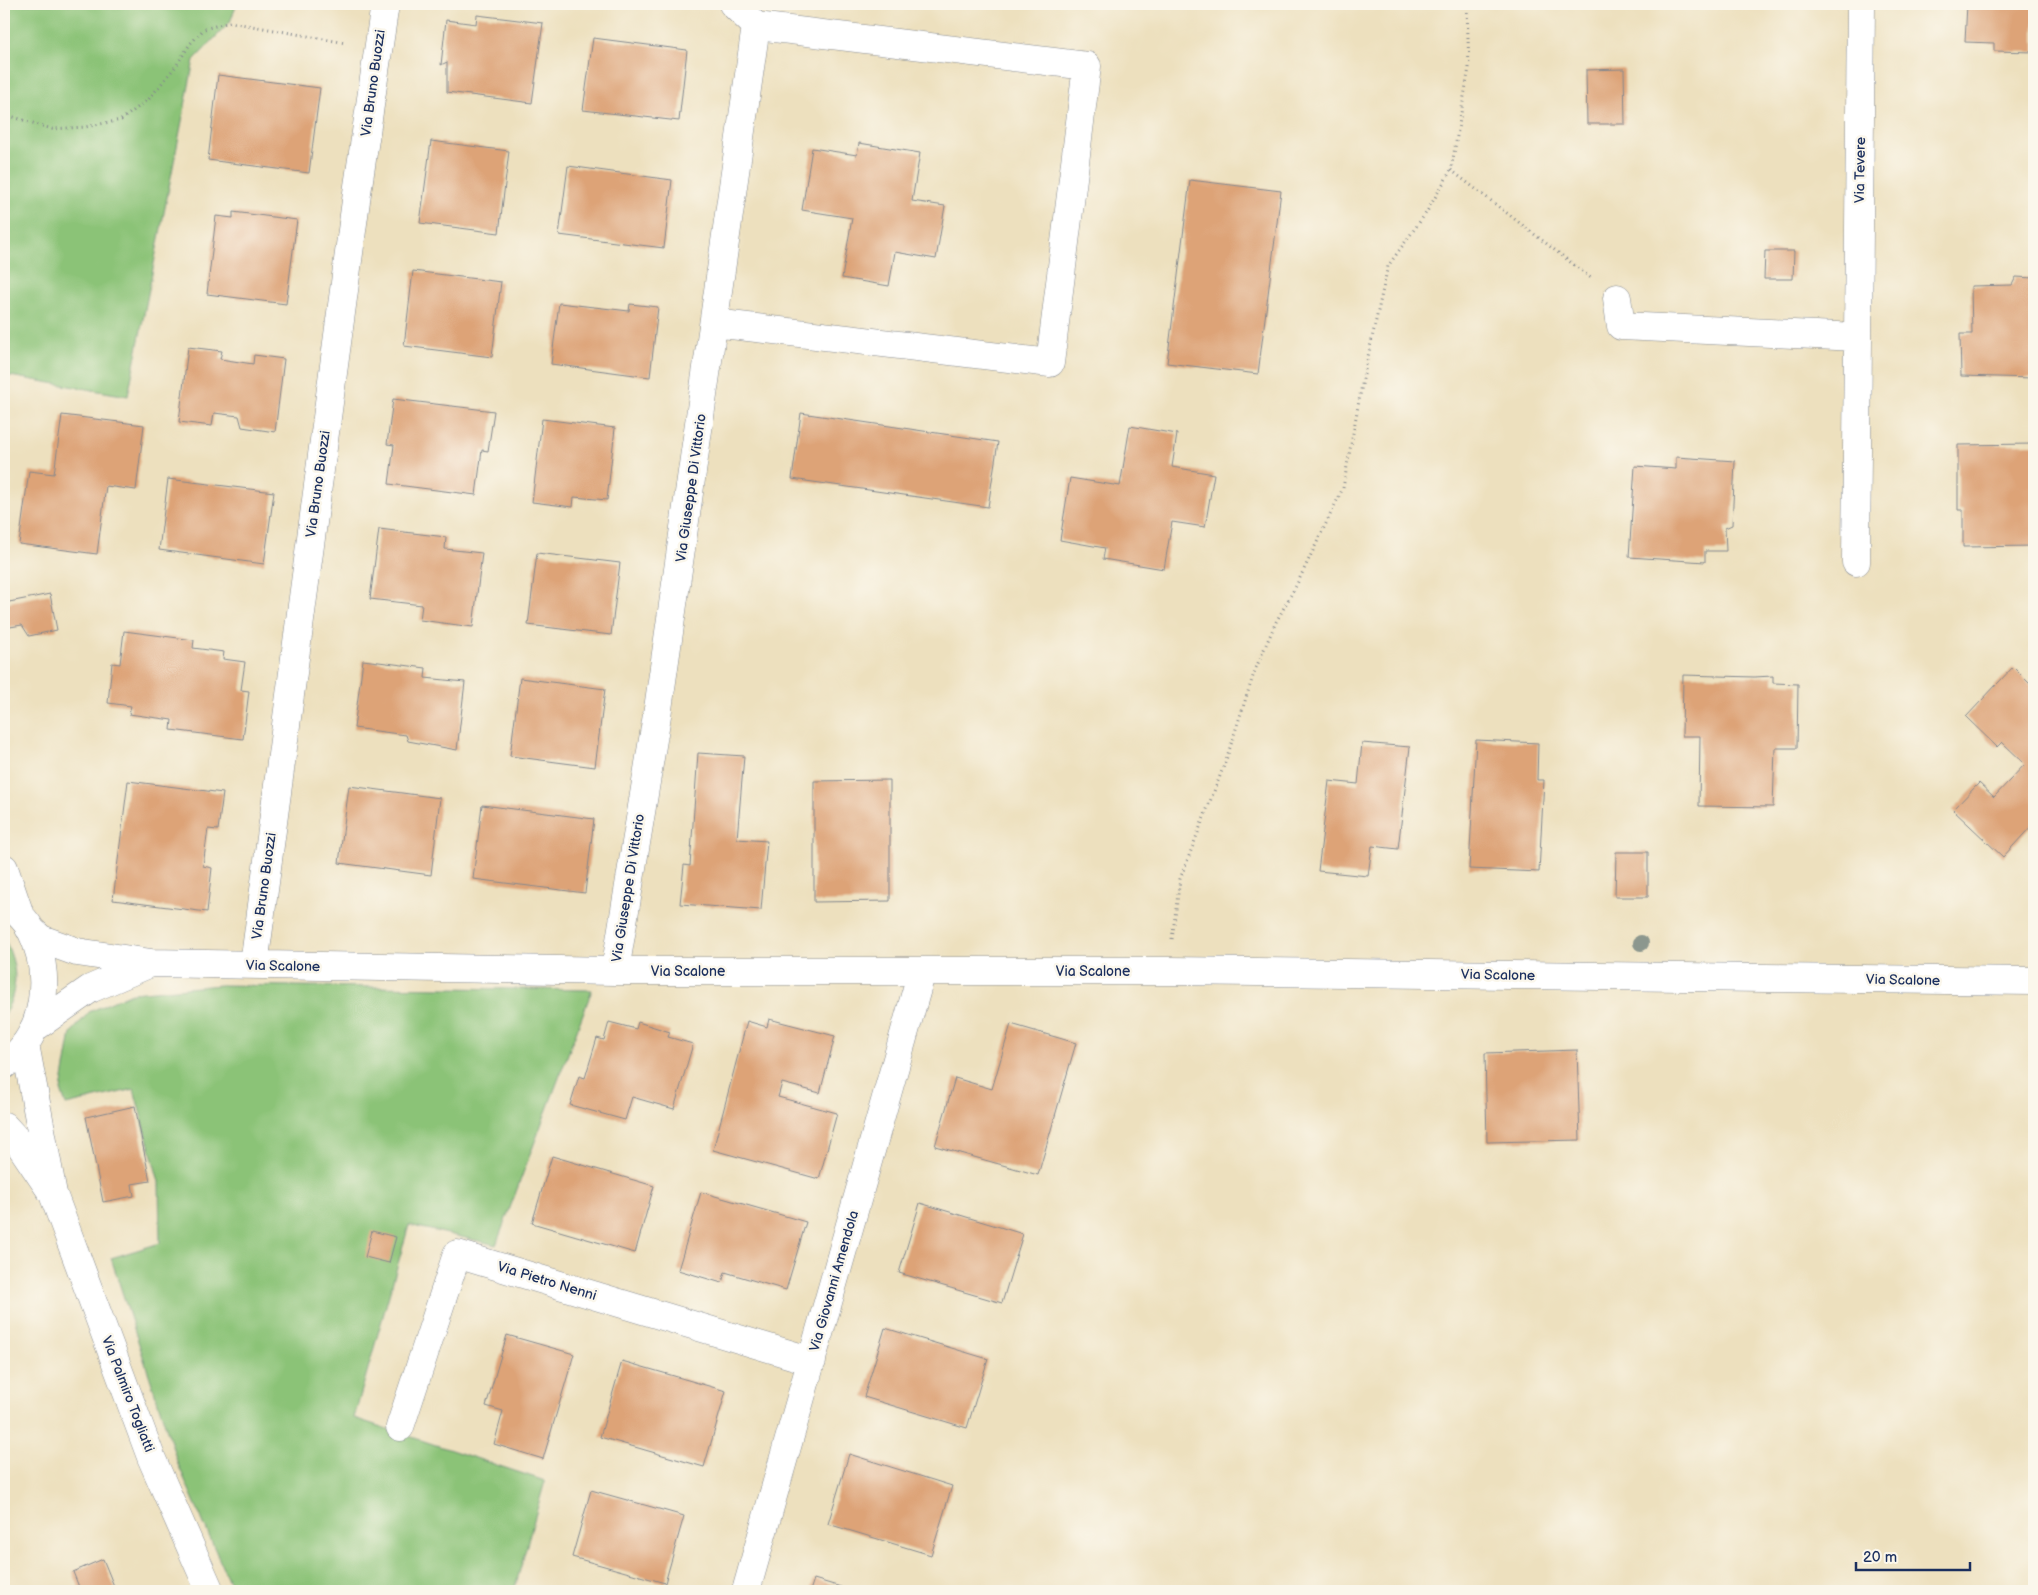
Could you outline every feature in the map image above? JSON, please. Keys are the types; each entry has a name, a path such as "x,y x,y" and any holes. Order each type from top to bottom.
{"street":[{"name":"Via Bruno Buozzi","path":"254,965 385,4"},
{"name":"Via Tevere","path":"1856,562 1861,4"},
{"path":"714,323 1050,363 1087,66 743,13"},
{"name":"Via Giuseppe Di Vittorio","path":"615,971 658,709 714,323 743,13"},
{"path":"1617,298 1621,326 1858,337"},
{"name":"Via Palmiro Togliatti","path":"4,868 18,914 42,960 44,995 29,1036 4,1065"},
{"name":"Via Scalone","path":"18,914 41,939 78,952 151,963 615,971 1169,971 2034,981"},
{"name":"Via Scalone","path":"29,1036 90,989 151,963"},
{"name":"Via Giovanni Amendola","path":"746,1591 922,971"},
{"name":"Via Palmiro Togliatti","path":"29,1036 53,1194 151,1456 210,1591"},
{"name":"Via Palmiro Togliatti","path":"4,1126 16,1139 53,1194"},
{"name":"Via Pietro Nenni","path":"400,1427 457,1254 812,1361"}],"path":[{"path":"1169,971 1180,879 1225,763 1255,670 1276,622 1343,488 1363,379 1388,266 1426,213 1451,170 1469,68 1467,7 1469,4"},
{"path":"4,114 52,129 85,127 121,120 148,100 176,66 190,44 204,29 230,22 378,49"},
{"path":"1451,170 1617,298"}],"green space":[{"path":"4,4 237,4 230,22 194,60 128,396 4,375"},
{"path":"4,938 12,958 15,977 12,996 4,1016"},
{"path":"220,985 592,990 496,1245 409,1225 354,1418 545,1481 514,1591 233,1591 178,1464 111,1258 160,1243 159,1182 134,1089 66,1105 61,1090 71,1033 89,1012 132,993"}],"building":[{"path":"1967,4 2034,4 2034,52 1994,51 1994,43 1965,42"},
{"path":"477,15 543,23 532,103 447,92 447,62 441,65 446,20 476,24"},
{"path":"593,38 687,50 679,121 583,110"},
{"path":"1624,69 1625,124 1587,124 1586,70"},
{"path":"218,75 320,88 309,173 208,160"},
{"path":"431,141 509,151 499,233 420,223"},
{"path":"859,143 920,153 912,201 945,206 936,259 895,252 889,286 842,278 852,218 802,210 812,148 857,155"},
{"path":"568,166 672,180 664,248 559,235"},
{"path":"1190,180 1281,191 1258,374 1167,363"},
{"path":"233,212 297,220 286,304 207,294 216,216 233,218"},
{"path":"1765,251 1794,251 1793,279 1764,279"},
{"path":"413,271 501,282 492,357 404,346"},
{"path":"2016,277 2034,278 2034,378 1961,376 1960,334 1972,334 1971,286 2012,285"},
{"path":"559,303 629,311 630,304 658,307 650,377 551,364"},
{"path":"188,347 222,351 220,359 253,364 254,355 284,359 275,432 242,427 239,416 214,413 212,426 179,422"},
{"path":"393,399 494,411 488,451 482,450 476,495 389,484 394,445 387,444"},
{"path":"801,413 998,442 988,507 792,479"},
{"path":"62,415 144,425 136,490 106,486 97,554 19,544 29,471 54,474"},
{"path":"542,419 615,428 607,500 574,497 573,507 532,502"},
{"path":"1130,426 1177,434 1172,467 1214,474 1205,527 1172,522 1164,569 1103,559 1105,548 1060,540 1070,478 1120,486"},
{"path":"2034,444 2034,546 1963,547 1963,510 1958,510 1958,445"},
{"path":"1676,457 1735,461 1732,525 1725,528 1726,551 1705,551 1705,562 1629,557 1635,466 1676,469"},
{"path":"168,479 274,492 264,564 159,550"},
{"path":"379,529 446,537 445,549 482,553 473,627 420,620 422,605 370,599"},
{"path":"537,553 620,563 611,635 528,625"},
{"path":"50,594 57,630 29,636 22,625 4,628 4,603"},
{"path":"124,631 194,640 193,648 224,652 223,659 245,662 241,690 249,691 243,739 171,730 172,720 129,714 131,706 108,703 112,663 120,664"},
{"path":"363,660 426,668 425,678 465,682 457,750 408,741 406,735 354,728"},
{"path":"2013,667 2034,688 2034,823 2003,857 1953,810 1979,783 1994,797 2025,764 2002,742 1997,747 1966,717"},
{"path":"1683,675 1773,676 1773,683 1798,684 1797,748 1775,748 1773,807 1699,806 1700,736 1682,736"},
{"path":"520,678 605,689 595,767 510,756"},
{"path":"1476,740 1538,743 1537,780 1544,780 1539,872 1469,869"},
{"path":"1362,743 1410,747 1398,849 1372,846 1368,876 1318,871 1329,781 1358,784"},
{"path":"698,753 744,756 737,839 767,841 761,910 680,904 684,865 690,866"},
{"path":"890,780 890,901 814,902 814,781"},
{"path":"128,781 223,793 218,830 208,829 203,866 212,868 207,912 113,900"},
{"path":"349,786 440,798 431,875 339,863"},
{"path":"482,805 594,819 585,893 473,879"},
{"path":"1616,852 1648,852 1648,897 1615,897"},
{"path":"769,1019 835,1036 820,1093 782,1083 778,1097 837,1113 819,1179 713,1150 747,1021 767,1027"},
{"path":"609,1022 636,1029 638,1022 670,1032 668,1037 693,1044 674,1109 632,1097 625,1120 570,1105 579,1076 585,1078 597,1038 604,1040"},
{"path":"1011,1024 1076,1043 1038,1175 935,1146 955,1078 992,1089"},
{"path":"1577,1050 1580,1140 1487,1142 1485,1053"},
{"path":"135,1106 150,1181 132,1184 134,1196 103,1202 86,1117"},
{"path":"552,1156 654,1186 635,1253 532,1223"},
{"path":"701,1192 806,1222 786,1290 725,1272 722,1283 678,1270"},
{"path":"920,1203 1023,1234 1002,1303 899,1273"},
{"path":"372,1231 396,1237 389,1263 365,1257"},
{"path":"885,1328 988,1359 967,1428 864,1397"},
{"path":"507,1335 574,1354 543,1459 494,1444 503,1411 486,1406"},
{"path":"622,1361 726,1391 704,1467 600,1437"},
{"path":"849,1454 952,1486 931,1555 828,1524"},
{"path":"591,1490 684,1516 665,1583 572,1557"},
{"path":"103,1559 116,1591 70,1591 79,1587 73,1572"},
{"path":"814,1579 854,1591 810,1591"}]}
